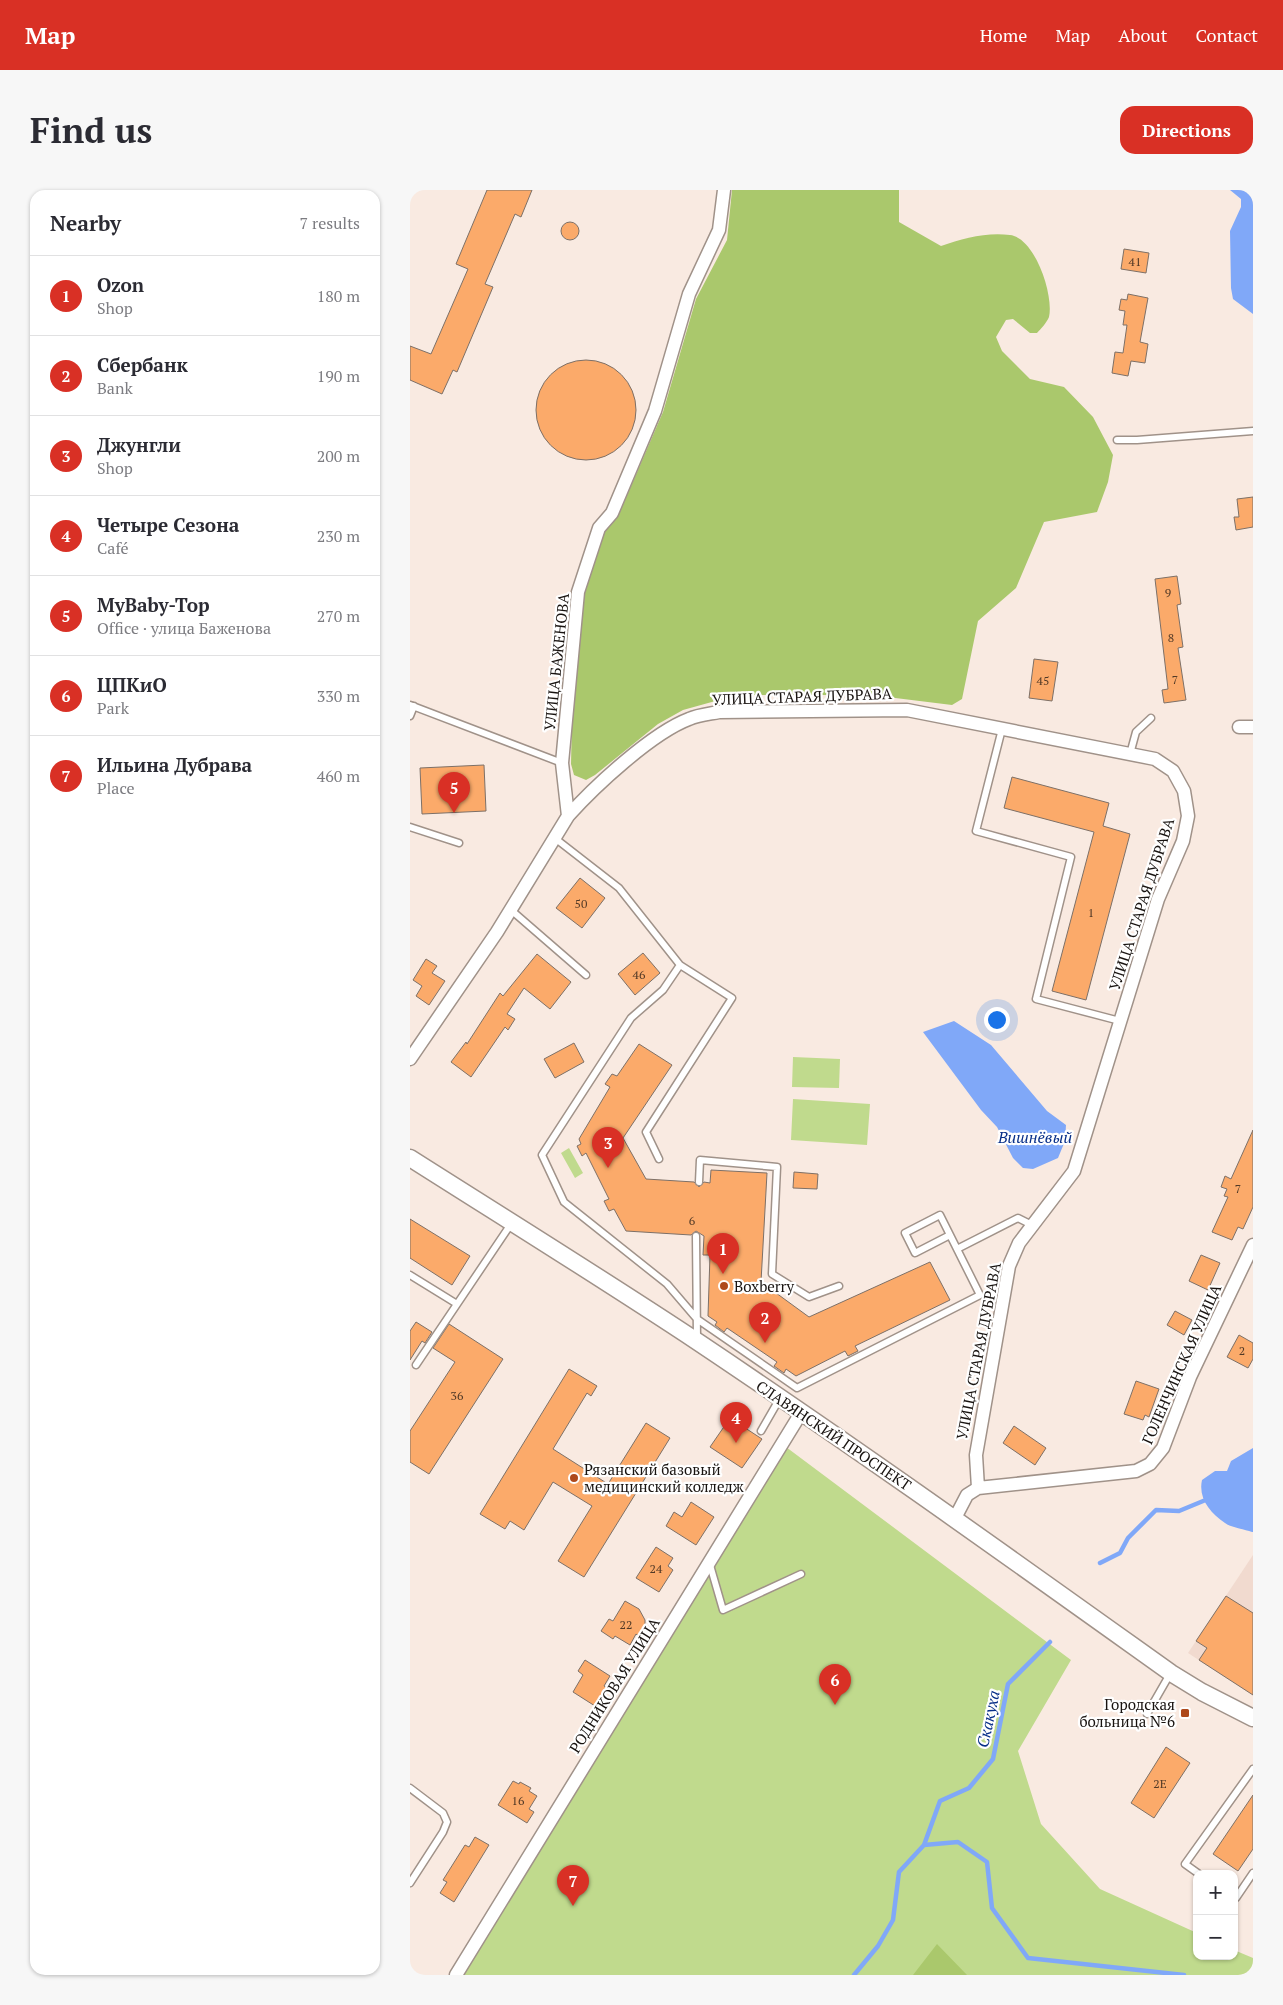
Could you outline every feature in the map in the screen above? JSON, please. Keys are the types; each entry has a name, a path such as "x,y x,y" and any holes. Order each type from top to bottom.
{"street":[{"name":"УЛИЦА БАЖЕНОВА","path":"568,816 562,762 578,592 599,528 612,513 655,411 690,294 719,230 724,190"},
{"name":"УЛИЦА СТАРАЯ ДУБРАВА","path":"568,816 591,791 663,732 689,719 719,712 907,710 1155,759 1173,771 1184,791 1188,816 1183,841 1158,899 1074,1171 1019,1243 1009,1266 976,1455 978,1488"},
{"path":"1239,727 1253,727"},
{"path":"410,1059 511,910 556,839 568,816"},
{"name":"СЛАВЯНСКИЙ ПРОСПЕКТ","path":"410,1158 780,1398 955,1518 1170,1673 1253,1718"},
{"name":"ГОЛЕНЧИНСКАЯ УЛИЦА","path":"978,1488 1136,1471 1150,1464 1163,1448 1190,1377 1253,1245"},
{"name":"РОДНИКОВАЯ УЛИЦА","path":"456,1975 801,1413"},
{"path":"955,1518 967,1495 978,1488"}],"lane":[{"path":"1117,440 1253,431"},
{"path":"410,716 412,706 562,762"},
{"path":"1130,754 1136,732 1151,718"},
{"path":"1002,729 976,831 1071,857 1036,998 1120,1021"},
{"path":"410,827 458,843"},
{"path":"556,839 619,888 680,965 732,998 646,1132 659,1159"},
{"path":"511,910 586,975"},
{"path":"680,965 663,990 632,1018 542,1155 564,1202 667,1284 697,1319 796,1388 980,1295 940,1214 905,1233 915,1253 950,1235"},
{"path":"699,1182 700,1160 777,1167 772,1274 809,1298 840,1286"},
{"path":"957,1249 1018,1218 1032,1225"},
{"path":"416,1365 512,1223"},
{"path":"696,1236 696,1342"},
{"path":"410,1275 457,1304"},
{"path":"761,1431 780,1398"},
{"path":"709,1561 722,1610 801,1574"},
{"path":"1146,1714 1170,1673"},
{"path":"1193,1870 1185,1864 1253,1769"},
{"path":"410,1788 443,1813 447,1822 443,1832 410,1883"},
{"path":"1238,1895 1253,1873"}],"shaded area":[{"path":"1253,1555 1253,1695 1188,1653"}],"green space":[{"path":"732,190 899,190 899,222 941,246 966,238 984,235 1001,234 1019,238 1035,256 1041,269 1049,295 1049,317 1037,333 1030,333 1013,319 1006,320 996,337 1002,351 1030,379 1064,387 1093,417 1113,455 1108,482 1097,512 1044,522 1016,588 978,621 962,699 952,705 871,695 750,695 719,700 683,710 658,724 595,775 586,780 574,775 571,764 572,719 584,595 605,530 618,516 663,412 696,299 727,240"},
{"path":"793,1057 840,1059 839,1088 792,1087"},
{"path":"793,1099 870,1104 867,1145 791,1140"},
{"path":"569,1148 583,1173 575,1178 561,1153"},
{"path":"786,1447 1071,1660 1018,1751 1041,1824 1100,1889 1193,1931 1193,1960 1238,1960 1238,1952 1253,1958 1253,1975 460,1975"},
{"path":"937,1944 967,1975 913,1975"}],"water":[{"path":"1230,190 1253,190 1253,314 1233,299 1231,288 1230,231 1241,207 1241,199"},
{"name":"Вишнёвый","path":"954,1021 991,1045 1047,1111 1066,1125 1065,1141 1058,1158 1033,1169 1023,1168 1013,1158 997,1127 981,1110 923,1032"},
{"path":"1253,1448 1252,1532 1228,1525 1215,1515 1206,1505 1201,1487 1202,1480 1215,1471 1227,1471 1231,1461"}],"building":[{"path":"487,190 532,190 521,217 515,214 485,284 493,287 457,372 453,370 442,394 410,380 410,346 431,354 468,269 456,264"},
{"path":"570,222 576,225 579,231 576,237 570,240 564,237 561,231 564,225"},
{"path":"1124,249 1149,253 1146,273 1121,269"},
{"path":"1128,294 1148,298 1140,342 1148,344 1145,363 1131,361 1128,376 1112,373 1115,352 1123,353 1127,325 1123,325 1125,311 1119,310 1121,299 1127,300"},
{"path":"586,360 605,363 622,374 633,391 636,410 633,429 622,446 605,457 586,460 567,457 550,446 539,429 536,410 539,391 550,374 567,363"},
{"path":"1253,497 1253,527 1236,530 1234,517 1239,517 1237,499"},
{"path":"1177,576 1181,604 1177,605 1183,647 1178,648 1186,700 1164,703 1162,690 1168,689 1155,579"},
{"path":"1034,659 1058,662 1052,701 1029,698"},
{"path":"484,765 486,811 422,814 420,768"},
{"path":"1012,777 1109,803 1103,826 1130,834 1086,1000 1052,991 1094,832 1004,808"},
{"path":"580,878 605,898 582,928 556,908"},
{"path":"643,953 660,973 635,995 618,974"},
{"path":"537,954 571,982 550,1009 524,988 507,1014 515,1019 508,1030 505,1027 471,1077 451,1062 466,1042 467,1044 500,993 503,996"},
{"path":"426,959 437,966 432,973 445,981 429,1005 416,996 422,986 413,980"},
{"path":"574,1043 584,1062 555,1078 544,1059"},
{"path":"639,1044 672,1065 623,1138 646,1179 694,1182 699,1187 704,1182 710,1183 711,1170 767,1173 761,1282 809,1317 930,1262 950,1300 855,1346 858,1351 848,1356 845,1351 796,1376 786,1369 784,1373 774,1366 777,1362 727,1328 724,1332 715,1325 717,1322 708,1316 710,1255 703,1255 704,1236 696,1231 691,1235 626,1231 614,1209 609,1211 604,1201 609,1199 586,1153 582,1156 577,1146 581,1144 579,1139 610,1087 605,1084 612,1074 617,1076"},
{"path":"1253,1130 1253,1207 1243,1229 1238,1227 1232,1240 1212,1232 1228,1197 1224,1196 1227,1189 1221,1187 1225,1176 1231,1179"},
{"path":"794,1172 818,1174 817,1189 793,1188"},
{"path":"410,1219 470,1256 452,1285 410,1258"},
{"path":"1201,1255 1220,1263 1208,1290 1189,1281"},
{"path":"1175,1311 1192,1320 1184,1335 1167,1325"},
{"path":"416,1322 432,1332 425,1343 422,1341 410,1360 410,1331"},
{"path":"449,1324 503,1359 429,1474 410,1462 410,1431 455,1362 433,1348"},
{"path":"1239,1335 1253,1343 1253,1359 1248,1368 1227,1357"},
{"name":"Рязанский базовый медицинский колледж","path":"569,1369 597,1386 591,1396 587,1393 553,1449 608,1484 646,1423 670,1438 584,1577 558,1561 592,1506 553,1482 524,1530 510,1521 505,1529 480,1514"},
{"path":"1136,1381 1159,1389 1149,1417 1145,1415 1143,1420 1124,1414"},
{"path":"730,1418 762,1439 742,1468 710,1447"},
{"path":"1014,1426 1046,1448 1035,1465 1003,1443"},
{"path":"691,1502 714,1517 696,1545 666,1526 674,1512 682,1517"},
{"path":"656,1547 673,1558 668,1566 673,1570 659,1592 636,1578"},
{"path":"1226,1596 1253,1613 1253,1695 1199,1660 1207,1648 1196,1641"},
{"path":"625,1601 639,1609 645,1620 645,1632 641,1638 636,1634 630,1645 615,1636 613,1639 601,1631 609,1619 613,1621"},
{"path":"585,1660 610,1676 604,1686 607,1688 595,1706 573,1692 583,1675 578,1671"},
{"path":"1166,1747 1190,1763 1154,1818 1131,1803"},
{"path":"513,1781 519,1784 520,1782 531,1788 529,1791 537,1796 529,1809 534,1812 527,1823 498,1805"},
{"path":"1253,1795 1253,1849 1238,1871 1213,1854"},
{"path":"475,1837 489,1845 454,1902 440,1893 447,1882 443,1880 465,1845 469,1847"}],"waterway":[{"name":"Скакуха","path":"1100,1563 1120,1553 1128,1538 1156,1510 1179,1511 1208,1499"},
{"name":"Скакуха","path":"854,1975 878,1946 893,1920 899,1872 924,1845 940,1801 969,1788 993,1759 1008,1684 1050,1642"},
{"path":"924,1845 958,1842 987,1862 992,1908 1028,1958 1184,1975"}],"place":[{"name":"MyBaby-Top","path":"454,813"},
{"name":"Джунгли","path":"608,1168"},
{"name":"Ozon","path":"723,1274"},
{"name":"Boxberry","path":"724,1286"},
{"name":"Сбербанк","path":"765,1343"},
{"name":"Четыре Сезона","path":"736,1443"},
{"name":"Рязанский базовый медицинский колледж","path":"574,1478"},
{"name":"ЦПКиО","path":"835,1705"},
{"name":"Городская больница №6","path":"1185,1713"},
{"name":"Ильина Дубрава","path":"573,1906"}]}
